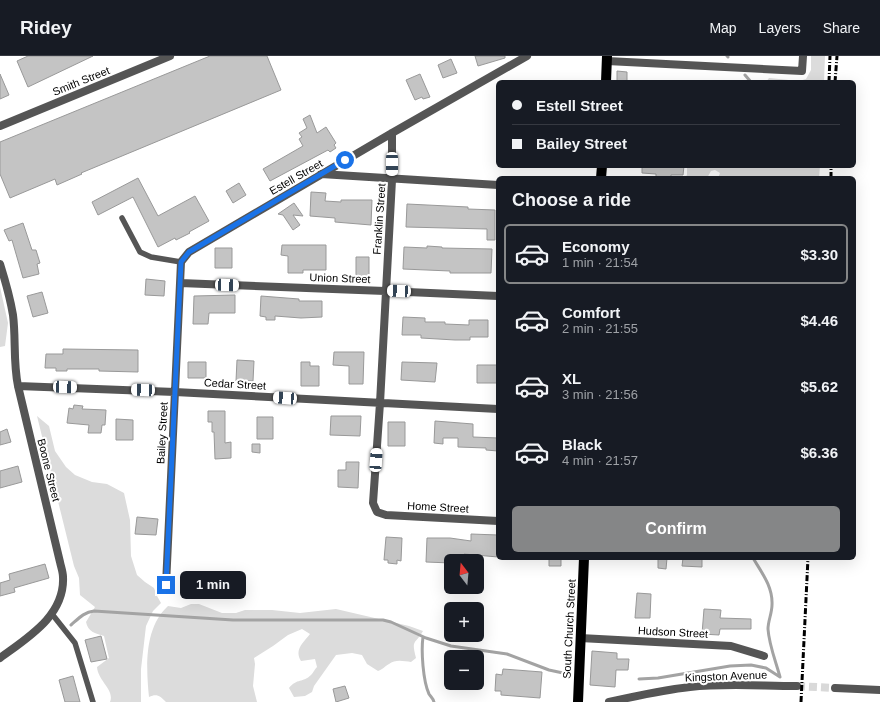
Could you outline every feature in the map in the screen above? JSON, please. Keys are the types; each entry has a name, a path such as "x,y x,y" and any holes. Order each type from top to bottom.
{"main road":[{"path":"606,80 607,59"},
{"name":"South Church Street","path":"578,702 584,560"}],"street":[{"name":"Smith Street","path":"0,126 170,56"},
{"path":"607,59 802,71 803,56"},
{"name":"Estell Street","path":"181,262 189,252 522,57"},
{"name":"Franklin Street","path":"377,512 373,503 392,180 392,132"},
{"path":"321,174 392,180 496,185"},
{"path":"180,283 181,262"},
{"name":"Boone Street","path":"0,264 12,314 15,339 15,370 18,386 63,578 60,596 52,614 35,631 0,658"},
{"name":"Union Street","path":"180,283 496,296"},
{"name":"Bailey Street","path":"166,585 180,283"},
{"name":"Cedar Street","path":"18,386 175,392 496,409"},
{"name":"Home Street","path":"377,512 386,515 496,521"},
{"name":"Hudson Street","path":"580,638 731,646 764,656"},
{"name":"Kingston Avenue","path":"609,702 690,687 797,686"},
{"path":"835,688 880,690"}],"lane":[{"path":"122,218 140,252 151,257 181,262"},
{"path":"52,614 75,643 93,702"}],"shaded area":[{"path":"811,56 825,56 824,80 802,80 806,79 811,70"},
{"path":"769,78 789,80 768,80"},
{"path":"687,168 820,168 819,176 719,176 720,173 715,170 711,171 708,176 686,176"},
{"path":"0,287 8,323 5,346 0,347"},
{"path":"37,416 49,426 55,451 66,467 75,475 92,482 107,484 124,493 130,520 131,556 137,575 154,588 161,603 153,611 146,626 141,669 141,702 110,702 110,693 98,672 97,667 109,658 104,636 92,632 88,628 86,622 95,607 80,595 79,578 74,566"},
{"path":"191,604 199,604 222,613 236,613 245,610 272,610 300,613 336,609 409,626 423,631 414,645 416,658 411,662 394,661 378,671 367,664 362,655 352,653 336,655 314,686 312,692 305,696 294,697 289,688 312,674 317,667 315,659 301,661 299,657 298,653 300,647 310,634 302,629 288,635 254,658 255,664 253,686 257,702 166,702 158,696 154,695 149,697 147,661 148,648 154,625 168,606 181,608"}],"building":[{"path":"28,56 93,56 28,87 17,61"},
{"path":"210,56 267,56 281,90 81,173 82,174 57,185 55,179 10,198 0,174 0,142"},
{"path":"475,56 505,56 505,58 478,66"},
{"path":"451,59 457,73 443,78 438,65"},
{"path":"617,71 627,72 627,80 617,80"},
{"path":"0,74 9,95 0,99"},
{"path":"420,74 430,97 423,99 422,97 415,100 406,80"},
{"path":"310,115 317,133 326,127 336,143 334,145 336,148 330,152 328,150 270,181 263,169 303,146 299,139 302,137 299,133 307,128 303,119"},
{"path":"642,168 684,168 683,175 656,176 656,174 642,173"},
{"path":"138,178 158,216 195,196 209,221 189,232 190,233 176,240 175,238 158,247 133,197 98,215 92,202"},
{"path":"239,183 246,195 233,203 226,191"},
{"path":"311,192 326,193 325,201 341,202 341,200 372,200 371,225 335,222 335,218 310,216"},
{"path":"294,203 303,216 293,215 300,225 293,230 283,215 278,214"},
{"path":"407,204 495,210 495,240 487,240 487,229 406,227"},
{"path":"23,223 32,250 36,250 40,263 37,264 39,274 23,278 12,240 9,241 4,230"},
{"path":"282,245 326,245 326,270 303,270 303,273 288,273 288,256 281,255"},
{"path":"427,246 442,248 492,249 491,273 450,273 450,271 403,269 404,247 427,248"},
{"path":"215,248 232,248 232,268 215,268"},
{"path":"356,257 369,257 369,277 356,277"},
{"path":"146,279 165,281 164,296 145,295"},
{"path":"42,292 48,313 33,317 27,296"},
{"path":"235,295 235,313 209,313 208,324 193,324 194,296"},
{"path":"261,296 299,299 299,301 322,301 322,317 301,318 275,316 275,320 266,320 266,317 260,316"},
{"path":"403,317 425,318 425,322 445,322 445,324 469,325 469,320 488,320 488,337 470,337 470,340 455,340 421,338 421,335 402,335"},
{"path":"63,349 138,350 138,372 99,371 99,369 67,369 67,371 56,371 56,368 45,368 46,354 63,354"},
{"path":"334,352 364,352 363,384 349,384 349,366 333,365"},
{"path":"237,360 254,361 253,381 236,381"},
{"path":"188,362 206,362 206,378 188,378"},
{"path":"301,362 310,362 310,366 319,366 319,386 301,386"},
{"path":"402,362 437,363 435,382 401,380"},
{"path":"477,365 496,365 496,383 477,383"},
{"path":"74,405 83,406 82,409 106,410 105,425 102,425 101,433 88,433 89,425 67,423 69,408 73,409"},
{"path":"208,411 225,411 225,443 231,442 231,458 215,459 214,432 212,432 212,422 208,422"},
{"path":"331,416 361,416 360,436 330,435"},
{"path":"257,417 273,417 273,439 257,439"},
{"path":"116,419 133,420 133,440 116,440"},
{"path":"435,421 473,424 473,437 496,438 496,451 486,450 486,448 458,447 458,438 443,438 443,444 434,443"},
{"path":"388,422 405,422 405,446 388,446"},
{"path":"7,429 11,442 0,445 0,432"},
{"path":"252,444 260,444 260,453 252,452"},
{"path":"346,462 359,462 358,488 338,487 338,470 346,470"},
{"path":"18,466 22,482 0,488 0,471"},
{"path":"137,517 158,519 156,535 135,534"},
{"path":"471,534 496,535 496,557 484,556 484,554 444,554 444,563 426,562 427,538 450,538 471,541"},
{"path":"386,537 402,538 401,561 397,560 397,564 388,563 388,560 384,560"},
{"path":"549,560 561,560 561,566 549,566"},
{"path":"658,560 667,560 666,569 658,568"},
{"path":"683,560 702,560 702,567 682,566"},
{"path":"45,564 49,578 14,588 15,592 0,596 0,583 10,580 9,574"},
{"path":"637,593 651,594 650,618 635,618"},
{"path":"704,609 721,610 720,618 751,619 751,629 720,629 719,635 702,634"},
{"path":"101,636 107,659 91,662 85,640"},
{"path":"592,651 617,653 617,659 629,659 628,670 616,670 615,687 590,685"},
{"path":"503,669 542,672 540,698 501,695 501,691 495,691 496,674 502,675"},
{"path":"73,676 80,702 65,702 59,680"},
{"path":"345,686 349,698 336,702 333,689"}],"waterway":[{"path":"745,75 749,80"},
{"path":"754,560 771,592 772,605 768,629 771,647 780,677"},
{"path":"71,625 84,614 94,611 233,620 383,620 391,622 426,638 451,646 507,654 549,670 563,673"},
{"path":"423,637 422,658 424,674 429,694 434,702"},
{"path":"639,679 658,678 730,666 751,665 766,668 780,677"}],"tunnel":[{"path":"797,686 835,688"}],"railway":[{"path":"829,80 830,56"},
{"path":"835,80 837,56"},
{"path":"831,168 831,176"},
{"path":"801,702 808,560"}],"route":[{"path":"166,585 181,262 189,252 345,160"}]}
